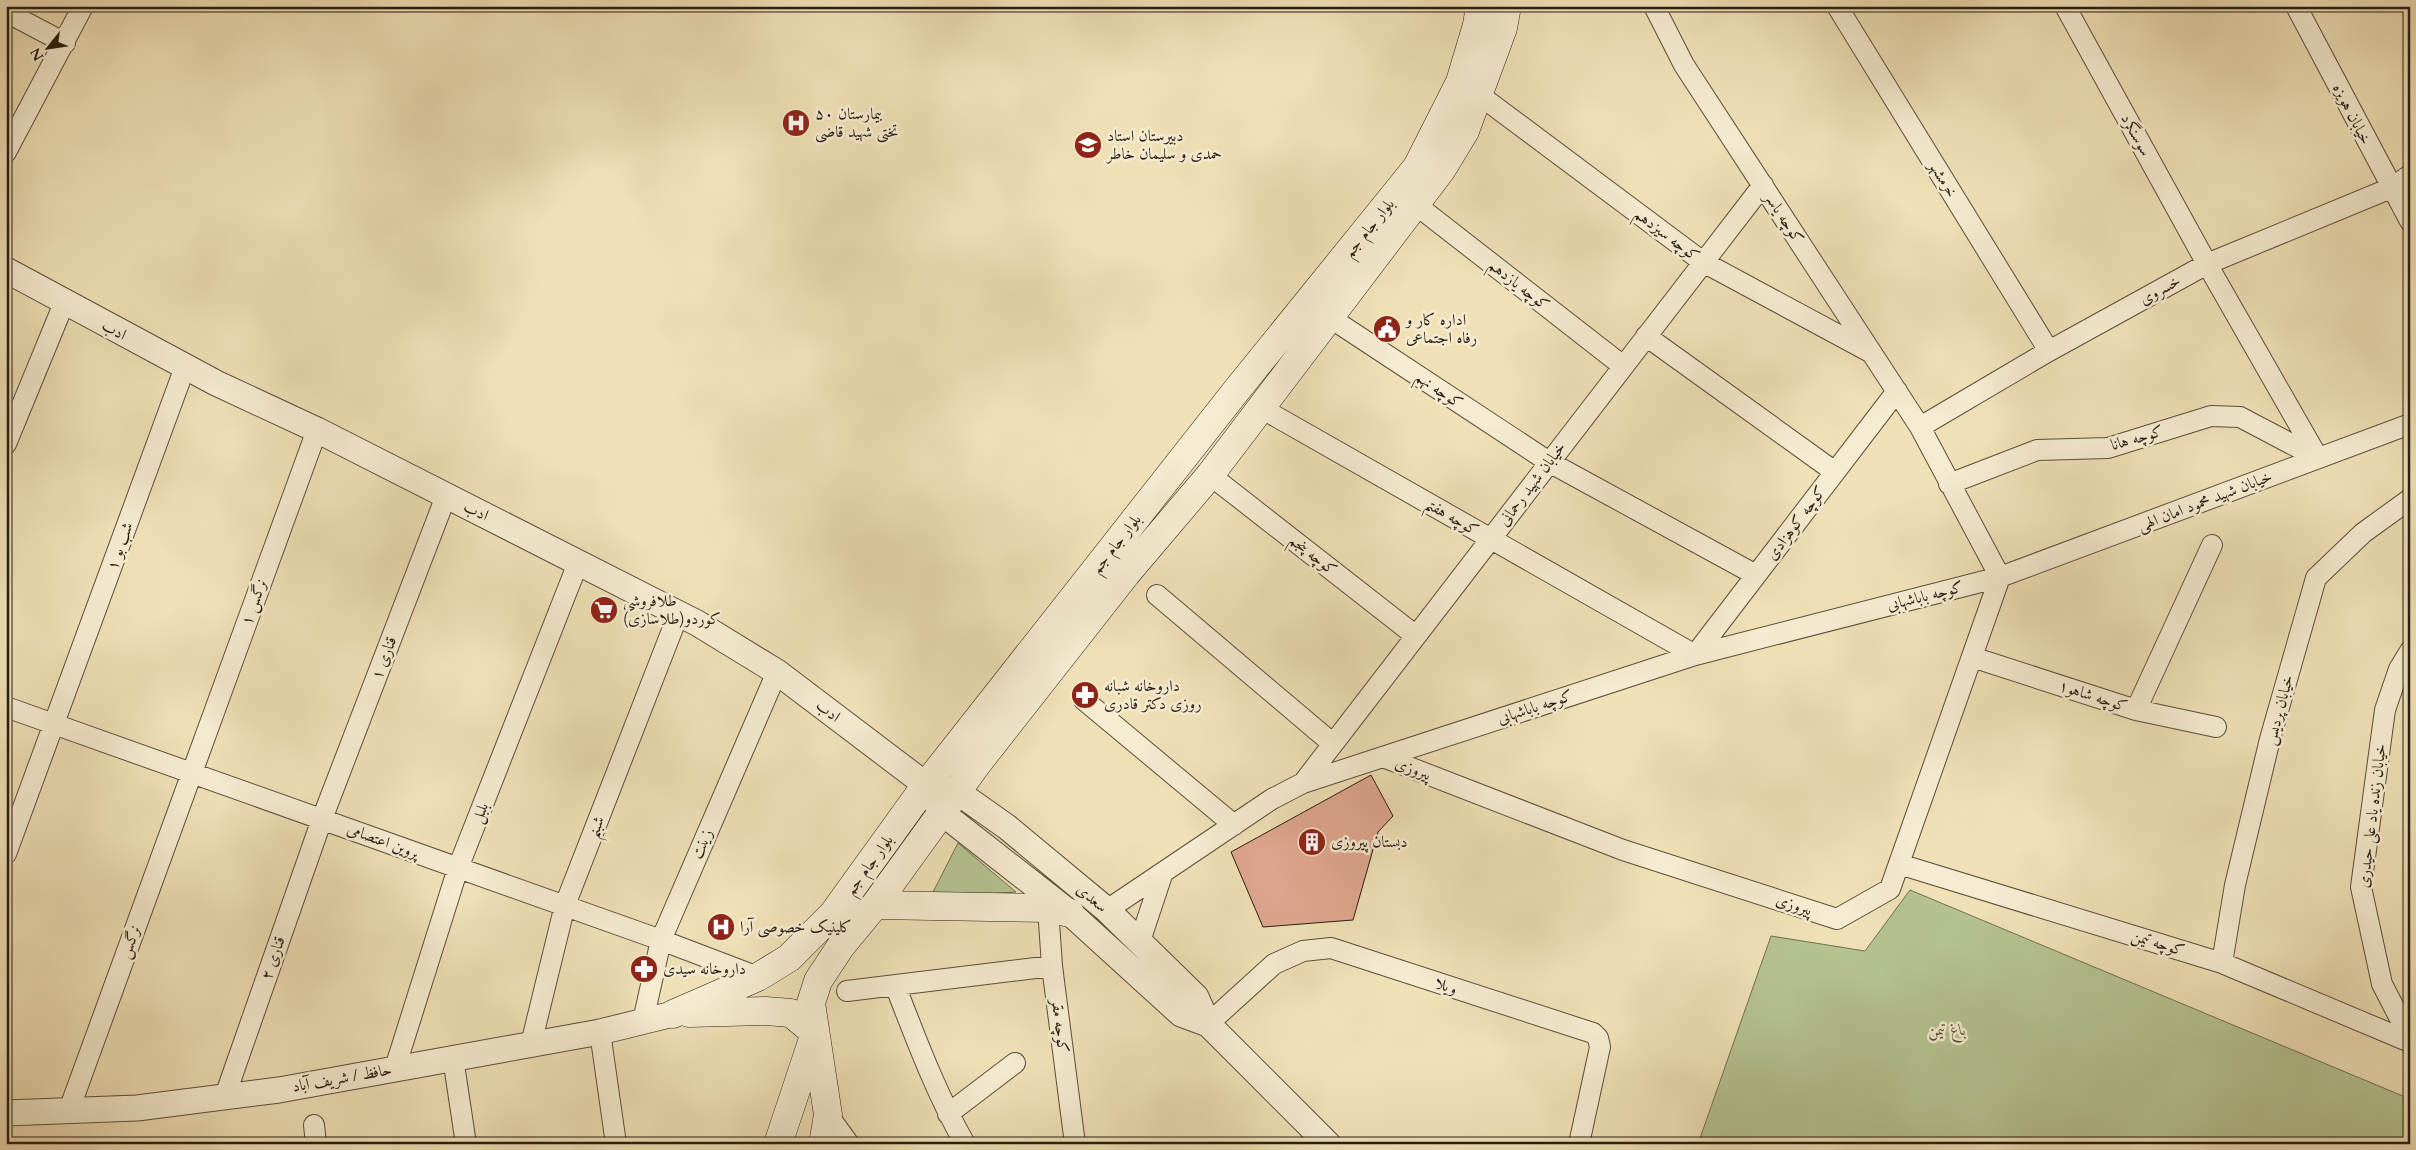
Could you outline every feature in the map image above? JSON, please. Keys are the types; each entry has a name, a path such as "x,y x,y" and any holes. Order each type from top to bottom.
{"main road":[{"name":"بلوار جام جم","path":"673,1014 758,977 789,958 833,914 926,785 1236,391 1417,167 1460,82 1477,25 1480,6"},
{"name":"بلوار جام جم","path":"823,1144 828,1115 811,1003 818,981 841,946 875,905 949,802 1102,604 1210,474 1442,169 1466,130 1503,28 1507,6"},
{"path":"1236,391 1261,408"},
{"path":"875,905 1059,911"},
{"path":"673,1014 766,1011 791,1013 815,1033 778,1144"}],"street":[{"path":"6,152 83,6"},
{"name":"کوچه یاسر","path":"1654,6 1684,65 1920,427 2000,577"},
{"name":"خرمشهر","path":"1837,6 2049,352"},
{"name":"سوسنگرد","path":"2065,6 2207,264 2318,458"},
{"name":"خیابان هویزه","path":"2296,6 2400,188 2410,221"},
{"path":"6,12 65,43"},
{"name":"کوچه سیزدهم","path":"1478,94 1703,262 1872,353"},
{"name":"خسروی","path":"1920,427 2049,352 2207,264 2400,188 2410,175"},
{"name":"خیابان شهید رحمانی","path":"1303,783 1763,185"},
{"name":"کوچه یازدهم","path":"1415,204 1623,366"},
{"name":"ادب","path":"6,270 185,367 317,430 697,623 777,672 926,785"},
{"path":"6,444 64,303"},
{"name":"کوچه نهم","path":"1329,317 1549,462 1756,575"},
{"path":"1646,336 1835,472"},
{"name":"شب بو ۱","path":"6,854 185,367"},
{"name":"کوچه کوهزادی","path":"1695,655 1897,391"},
{"name":"کوچه هفتم","path":"1261,408 1695,655"},
{"name":"کوچه هانا","path":"1950,484 2037,450 2108,448 2212,416 2240,417 2318,458"},
{"name":"خیابان شهید محمود امان الهی","path":"2000,577 2410,424"},
{"name":"نرگس ۱","path":"192,773 317,430"},
{"name":"کوچه پنجم","path":"1210,474 1416,636"},
{"name":"قناری ۱","path":"322,819 446,496"},
{"name":"خیابان پردیس","path":"2222,963 2235,885 2270,739 2316,578 2363,533 2410,499"},
{"path":"2136,710 2212,545"},
{"name":"بلبل","path":"395,1068 458,868 578,563"},
{"name":"کوچه باباشهابی","path":"1107,910 1162,875 1272,799 1303,783 1695,655 2000,577"},
{"name":"پیروزی","path":"1383,757 1622,850 1838,919 1890,889 2000,577"},
{"path":"1157,595 1334,744"},
{"name":"شبنم","path":"531,1044 565,905 678,615"},
{"name":"خیابان زنده یاد علی حیدری","path":"2410,651 2399,669 2385,710 2361,887 2382,984 2410,1038"},
{"name":"کوچه شاهو۱","path":"1972,657 2136,710 2216,727"},
{"name":"زینت","path":"642,1021 661,940 777,672"},
{"path":"1084,700 1234,825"},
{"name":"پروین اعتصامی","path":"6,707 565,905 758,977"},
{"name":"نرگس","path":"69,1110 192,773"},
{"path":"926,785 949,802"},
{"name":"سعدی","path":"949,802 1007,827 1107,910 1196,997 1208,1024 1328,1144"},
{"name":"سعدی","path":"949,802 1059,911 1181,1014 1208,1024"},
{"name":"قناری ۲","path":"225,1096 322,819"},
{"name":"کوچه تیمن","path":"1899,864 2222,963 2410,1042"},
{"path":"1140,941 1162,875"},
{"name":"کوچه مقر","path":"1059,911 1052,966 1075,1144"},
{"name":"ویلا","path":"1208,1024 1274,964 1302,951 1331,948 1593,1033 1598,1038 1600,1047 1578,1144"},
{"path":"847,991 1052,966"},
{"path":"895,985 948,1114 965,1144"},
{"name":"حافظ / شریف آباد","path":"6,1113 137,1108 279,1090 600,1032 673,1014"},
{"path":"600,1032 616,1144"},
{"path":"454,1058 466,1144"},
{"path":"948,1114 1016,1063"},
{"path":"828,1115 849,1144"}],"green space":[{"path":"958,843 1016,892 930,898"},
{"name":"باغ تیمن","path":"1910,890 2410,1099 2410,1144 1698,1144 1771,936 1865,951"}],"building":[{"name":"دبستان پیروزی","path":"1371,775 1393,816 1378,832 1353,920 1263,927 1231,852"}],"place":[{"name":"بیمارستان ۵۰ تختی شهید قاضی","path":"796,123"},
{"name":"دبیرستان استاد حمدی و سلیمان خاطر","path":"1088,145"},
{"name":"اداره کار و رفاه اجتماعی","path":"1387,329"},
{"name":"طلافروشی کوردو(طلاسازی)","path":"604,610"},
{"name":"داروخانه شبانه روزی دکتر قادری","path":"1085,695"},
{"name":"دبستان پیروزی","path":"1312,842"},
{"name":"کلینیک خصوصی آرا","path":"721,927"},
{"name":"داروخانه سیدی","path":"644,969"}]}
